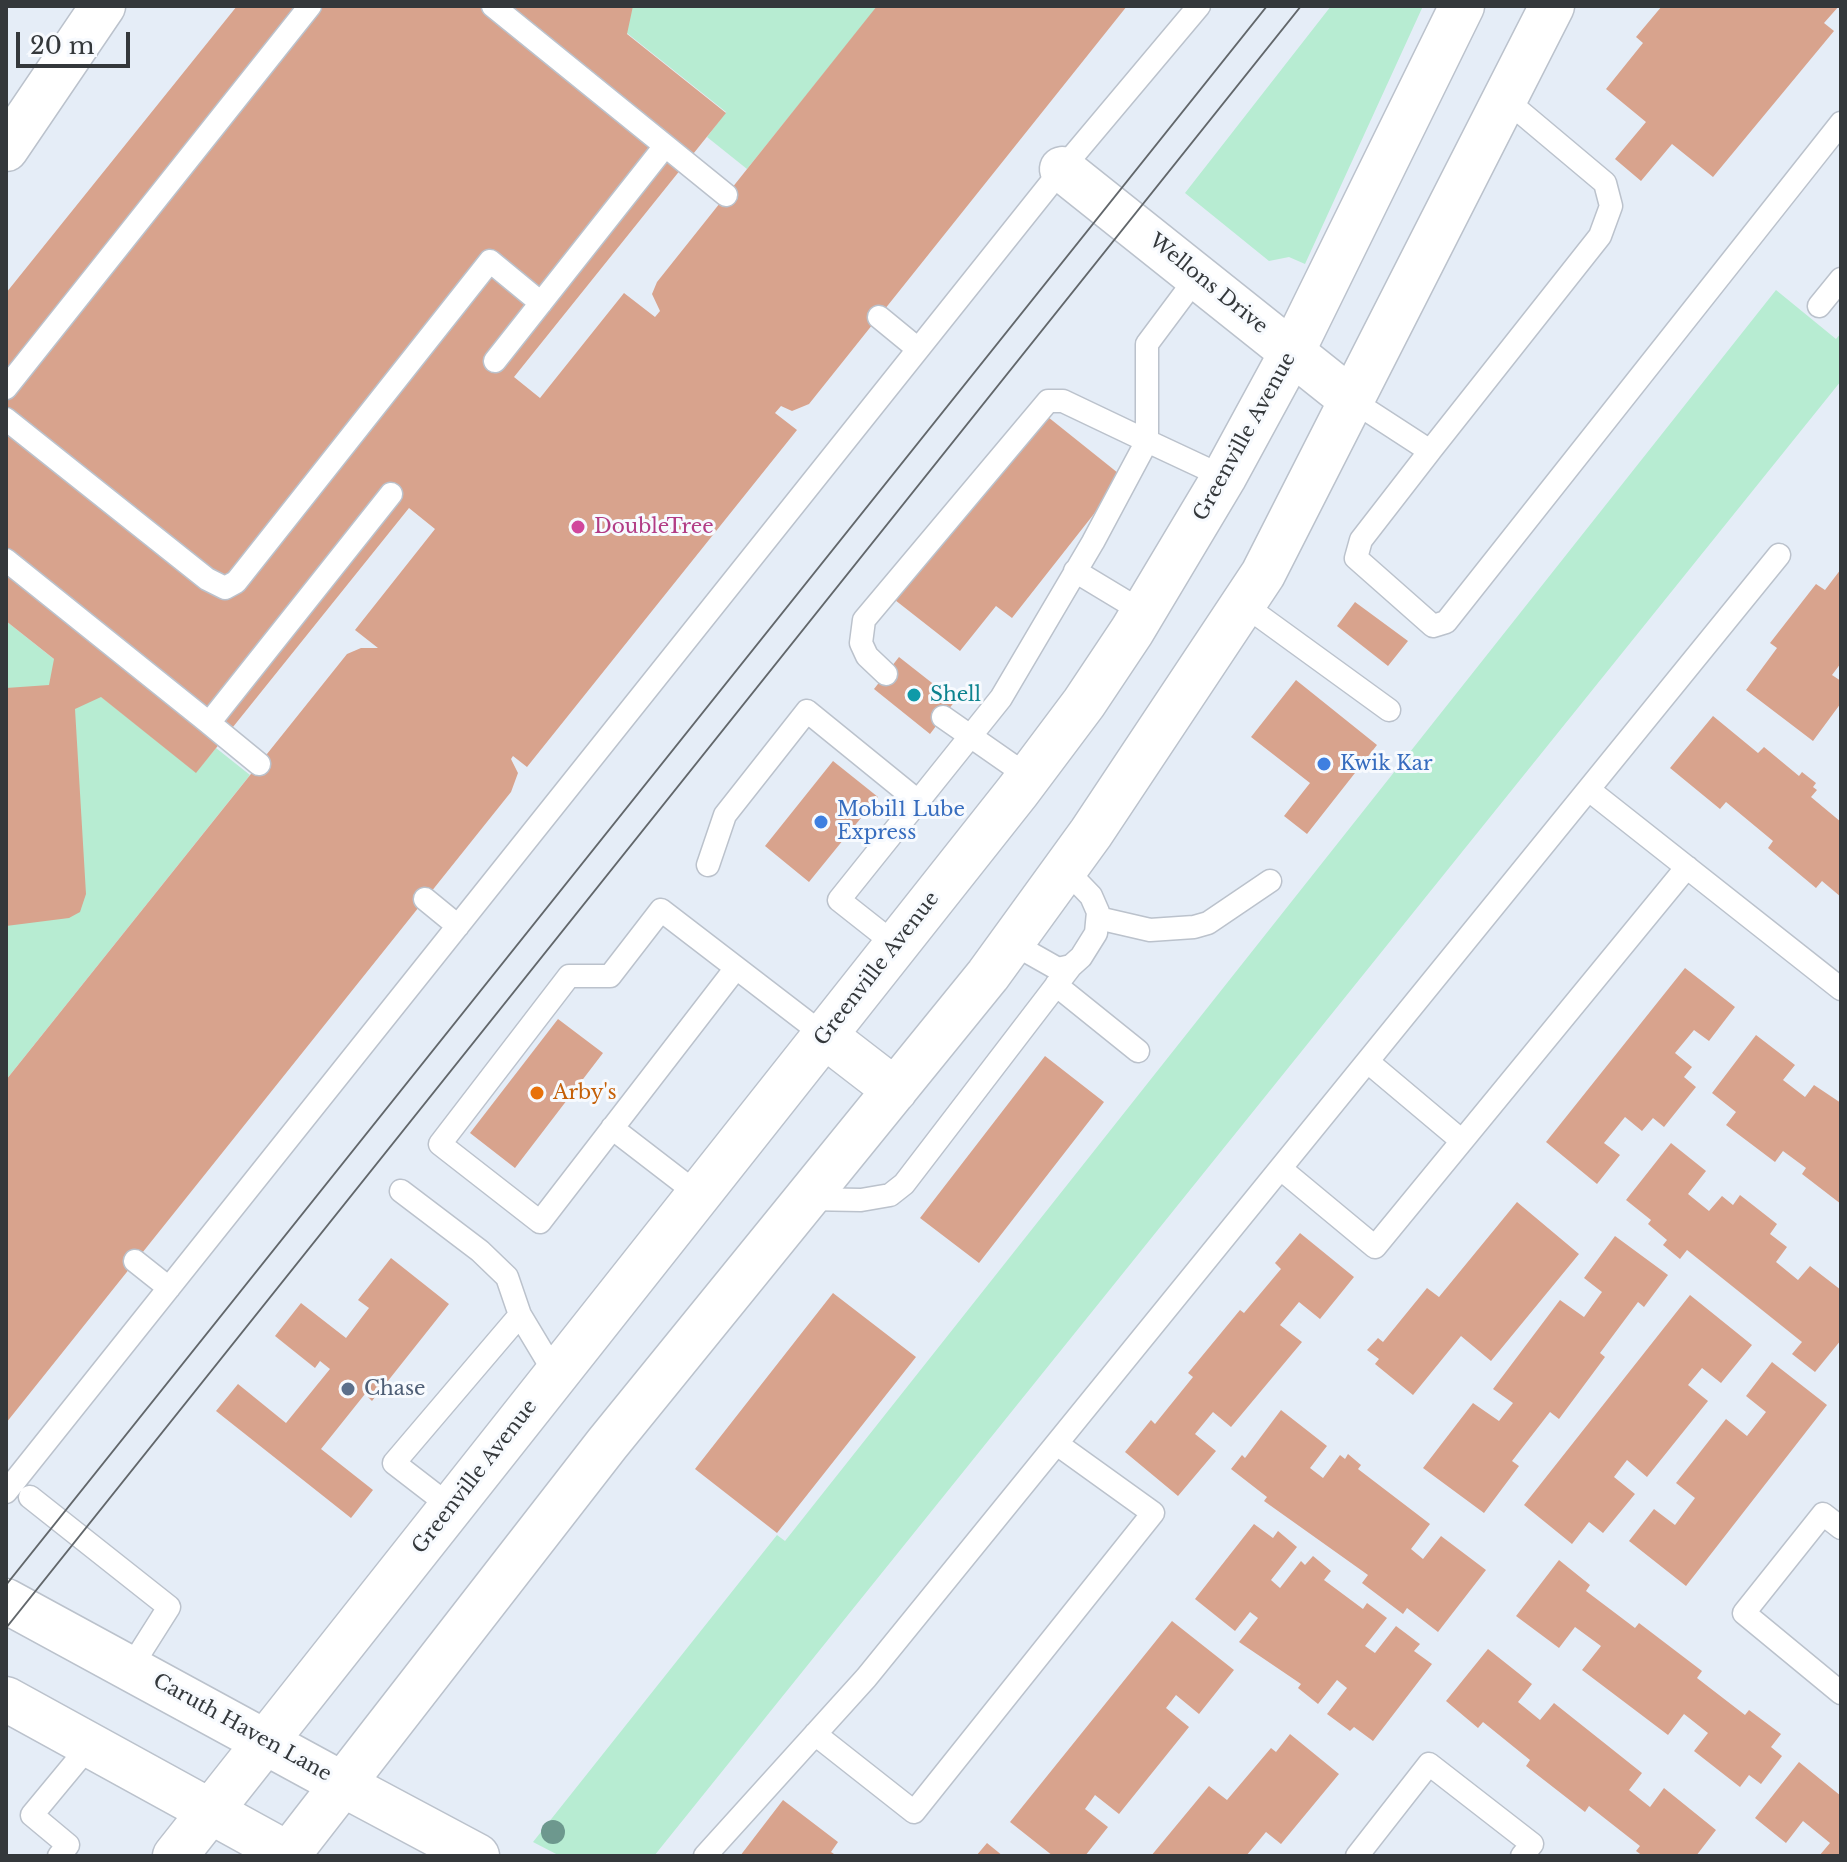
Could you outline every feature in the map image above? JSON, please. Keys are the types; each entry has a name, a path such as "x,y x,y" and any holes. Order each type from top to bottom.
{"main road":[{"path":"6,149 103,6"},
{"name":"Greenville Avenue","path":"175,1856 1029,777 1143,612 1224,477 1292,352 1462,6"},
{"path":"6,1699 289,1855 607,1444 895,1090 1012,943 1065,869 1263,574 1552,6"},
{"name":"Wellons Drive","path":"1062,169 1353,401"},
{"path":"825,1036 895,1090"},
{"name":"Caruth Haven Lane","path":"6,1601 477,1856"}],"lane":[{"path":"6,388 310,6"},
{"path":"493,6 726,195"},
{"path":"6,1492 1062,169 1199,6"},
{"path":"1505,99 1605,183 1611,206 1600,236 1361,540 1356,558 1433,626 1446,622 1841,123"},
{"path":"495,361 665,146"},
{"path":"6,419 207,579 225,588 236,582 490,261 541,303"},
{"path":"896,945 839,900 1001,698 1075,571 1147,441 1147,344 1197,277"},
{"path":"1819,306 1841,279"},
{"path":"879,317 918,349"},
{"path":"886,674 867,656 861,643 864,620 1048,401 1063,401 1224,477"},
{"path":"1353,401 1430,451"},
{"path":"209,723 391,494"},
{"path":"705,1856 866,1678 1779,555"},
{"path":"6,560 259,764"},
{"path":"1075,571 1143,612"},
{"path":"1243,604 1389,710"},
{"path":"708,865 725,815 807,711 919,802"},
{"path":"943,717 1029,777"},
{"path":"1589,790 1841,989"},
{"path":"1281,1169 1375,1247 1687,867"},
{"path":"806,1199 861,1200 890,1195 904,1184 1096,933 1098,918 1091,896 1065,869"},
{"path":"1098,918 1150,930 1194,927 1208,923 1270,881"},
{"path":"425,899 458,926"},
{"path":"736,968 540,1222 440,1144 569,976 610,976 661,910 825,1036"},
{"path":"1012,943 1058,969 1071,966"},
{"path":"1056,985 1138,1051"},
{"path":"1368,1062 1462,1141"},
{"path":"612,1128 699,1195"},
{"path":"401,1191 480,1251 507,1277 520,1315 556,1375"},
{"path":"135,1261 169,1288"},
{"path":"451,1507 394,1463 520,1315"},
{"path":"815,1734 914,1812 1153,1513 1057,1444"},
{"path":"30,1497 169,1607 131,1667"},
{"path":"1841,1528 1823,1514 1744,1613 1841,1693"},
{"path":"59,1856 68,1845 32,1815 90,1745"},
{"path":"1357,1856 1429,1764 1532,1844 1522,1856"}],"green space":[{"path":"593,6 878,6 747,169 707,137 726,112"},
{"path":"1331,6 1423,6 1305,264 1289,257 1269,261 1185,193"},
{"path":"1776,290 1836,339 1841,333 1841,381 654,1856 560,1856 533,1842 777,1535 785,1541"},
{"path":"6,621 196,772 216,748 250,775 6,1080"}],"building":[{"path":"237,6 633,6 627,34 726,113 514,377 540,398 624,293 655,317 660,311 652,294 657,282 877,6 1127,6 809,404 792,411 781,406 775,413 797,430 527,767 513,756 511,759 518,773 511,792 6,1423 6,1080 347,654 361,648 378,648 355,630 435,529 409,508 196,773 101,697 75,709 86,894 80,912 69,918 6,926 6,688 49,685 54,659 6,621 6,293"},
{"path":"1662,6 1839,6 1824,23 1834,31 1713,177 1672,144 1641,181 1615,159 1646,122 1606,89 1643,43 1636,37"},
{"path":"1043,413 1123,477 1012,618 996,606 960,651 895,600"},
{"path":"1841,569 1841,663 1832,675 1841,681 1841,703 1813,741 1746,690 1777,648 1770,643 1816,584 1825,590"},
{"path":"1355,602 1408,641 1388,666 1337,626"},
{"name":"Shell","path":"899,657 955,701 930,734 874,689"},
{"name":"Kwik Kar","path":"1296,680 1377,745 1307,834 1284,816 1310,783 1251,737"},
{"path":"1713,716 1758,753 1764,747 1799,776 1802,772 1816,783 1813,787 1817,790 1811,797 1841,822 1841,897 1822,881 1816,888 1768,848 1773,841 1726,802 1720,809 1670,768"},
{"name":"Mobil1 Lube Express","path":"833,761 878,797 809,882 765,846"},
{"path":"1685,968 1735,1007 1709,1041 1694,1030 1675,1053 1692,1067 1684,1077 1696,1087 1664,1127 1653,1118 1642,1131 1625,1117 1604,1143 1620,1155 1597,1184 1546,1142"},
{"name":"Arby's","path":"558,1019 603,1053 515,1168 470,1133"},
{"path":"1756,1035 1795,1065 1783,1080 1805,1097 1814,1085 1841,1103 1841,1204 1802,1174 1806,1168 1783,1151 1775,1162 1726,1125 1736,1112 1712,1093"},
{"path":"1045,1056 1104,1102 979,1263 920,1218"},
{"path":"1671,1143 1706,1171 1688,1194 1709,1211 1722,1196 1733,1205 1740,1195 1777,1224 1770,1234 1787,1247 1776,1262 1798,1280 1810,1266 1841,1290 1841,1340 1815,1372 1792,1354 1802,1342 1687,1250 1680,1259 1663,1245 1667,1240 1648,1224 1651,1220 1626,1200"},
{"path":"1517,1202 1579,1254 1491,1361 1461,1336 1413,1395 1375,1364 1379,1359 1367,1350 1378,1338 1383,1342 1427,1288 1439,1297"},
{"path":"1300,1233 1354,1277 1320,1319 1299,1302 1280,1325 1302,1342 1231,1427 1213,1412 1195,1434 1216,1451 1178,1496 1125,1452 1151,1420 1155,1424 1193,1377 1188,1373 1240,1310 1244,1313 1281,1269 1275,1263"},
{"path":"1615,1236 1668,1275 1644,1307 1638,1302 1600,1353 1605,1357 1559,1419 1550,1412 1512,1461 1519,1466 1484,1513 1423,1468 1473,1403 1499,1421 1513,1403 1493,1389 1560,1300 1584,1317 1602,1292 1584,1278"},
{"name":"Chase","path":"391,1258 449,1304 372,1401 365,1394 321,1449 373,1490 351,1518 216,1411 238,1384 286,1423 330,1369 320,1361 315,1368 275,1336 301,1303 346,1338 369,1308 358,1300"},
{"path":"833,1293 916,1357 777,1533 695,1469"},
{"path":"1690,1295 1752,1345 1721,1383 1702,1368 1688,1385 1708,1401 1647,1477 1627,1460 1614,1477 1635,1494 1603,1533 1589,1522 1572,1544 1524,1505"},
{"path":"1772,1362 1827,1405 1686,1586 1629,1541 1654,1509 1675,1525 1695,1498 1676,1483 1726,1419 1747,1436 1766,1412 1746,1396"},
{"path":"1281,1410 1327,1446 1310,1468 1323,1478 1340,1455 1345,1459 1348,1454 1361,1465 1358,1469 1430,1524 1411,1549 1423,1559 1441,1536 1486,1570 1438,1632 1407,1608 1403,1614 1362,1583 1368,1575 1264,1501 1267,1497 1231,1469 1242,1455 1245,1458"},
{"path":"1254,1524 1273,1538 1278,1531 1297,1547 1271,1580 1280,1588 1301,1561 1305,1565 1313,1556 1331,1571 1324,1580 1363,1609 1367,1603 1387,1618 1365,1646 1375,1653 1396,1626 1420,1644 1414,1651 1432,1664 1373,1741 1354,1727 1350,1731 1327,1714 1347,1688 1337,1680 1318,1704 1298,1688 1301,1684 1239,1642 1258,1618 1250,1612 1235,1631 1195,1599"},
{"path":"1559,1560 1590,1585 1586,1591 1635,1628 1639,1623 1702,1671 1697,1678 1745,1715 1749,1710 1781,1734 1771,1747 1782,1756 1761,1784 1749,1775 1740,1787 1694,1751 1708,1733 1684,1714 1668,1735 1582,1670 1601,1646 1575,1627 1559,1648 1516,1616"},
{"path":"1172,1621 1234,1670 1199,1714 1176,1695 1166,1708 1189,1727 1119,1814 1095,1795 1085,1809 1108,1827 1085,1856 1053,1856 1010,1822"},
{"path":"1488,1649 1532,1684 1518,1702 1540,1720 1554,1703 1642,1773 1629,1790 1650,1807 1664,1788 1716,1830 1696,1856 1643,1856 1636,1851 1640,1846 1589,1806 1585,1812 1526,1766 1530,1760 1483,1722 1478,1728 1446,1701"},
{"path":"1290,1734 1339,1774 1281,1844 1266,1832 1246,1856 1151,1856 1209,1786 1227,1800 1271,1748 1276,1752"},
{"path":"1799,1762 1841,1796 1841,1856 1819,1856 1830,1843 1803,1821 1786,1843 1755,1818"},
{"path":"783,1800 838,1842 831,1852 837,1856 740,1856"},
{"path":"987,1843 1003,1856 976,1856"}],"tram line":[{"path":"6,1585 1267,6"},
{"path":"6,1628 1301,6"}],"place":[{"name":"DoubleTree","path":"578,527"},
{"name":"Shell","path":"914,695"},
{"name":"Kwik Kar","path":"1324,764"},
{"name":"Mobil1 Lube Express","path":"821,822"},
{"name":"Arby's","path":"537,1093"},
{"name":"Chase","path":"348,1389"}]}
